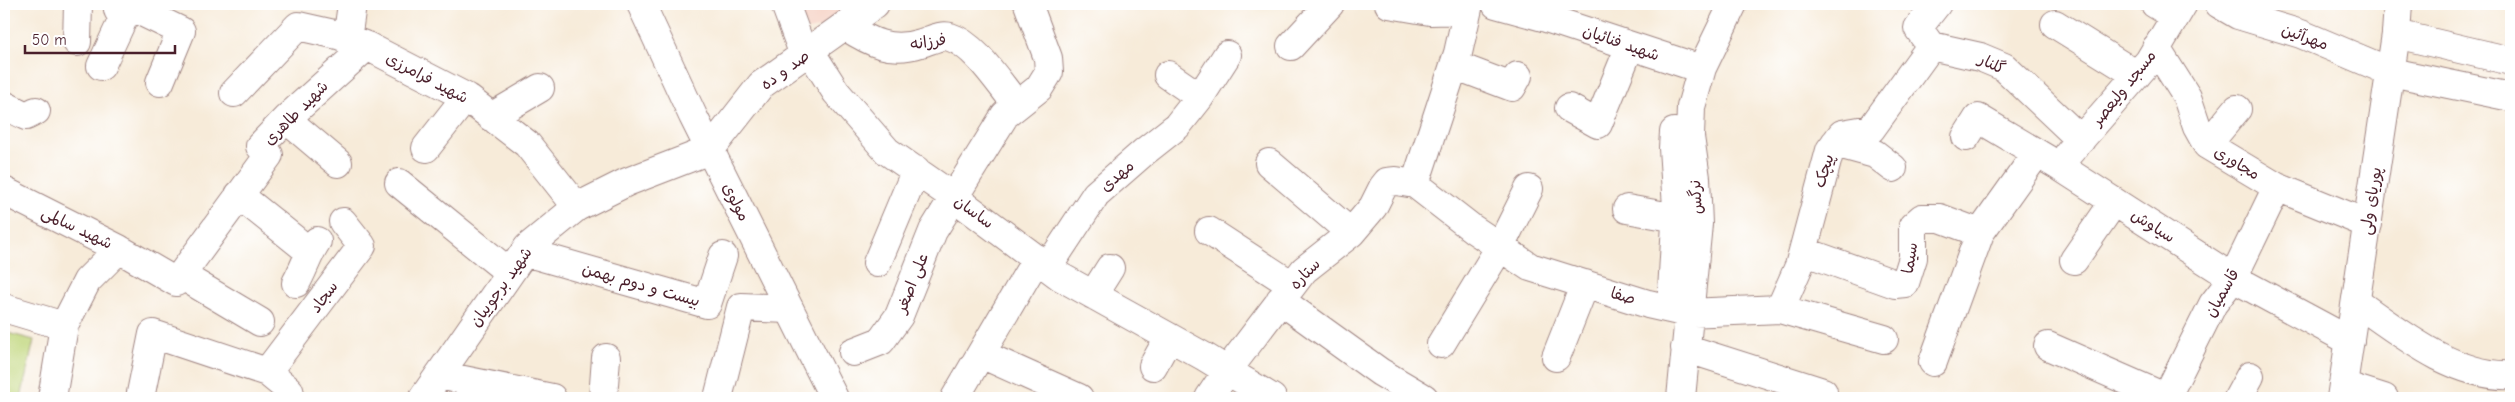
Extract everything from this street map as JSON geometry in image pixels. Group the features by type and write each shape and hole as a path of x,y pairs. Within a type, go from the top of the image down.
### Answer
{"street":[{"path":"77,42 78,4"},
{"path":"352,4 357,43"},
{"name":"مولوی","path":"641,4 710,150 834,398"},
{"name":"ساسان","path":"785,4 807,53 836,92 887,151 955,198 1061,277 1169,337 1272,398"},
{"name":"صد و ده","path":"710,150 761,85 875,4"},
{"path":"955,198 1004,115 1039,88 1049,72 1048,58 1028,4"},
{"path":"1291,46 1330,4"},
{"path":"1389,4 1430,11 1468,7 1454,65 1415,184"},
{"name":"شهید فنائیان","path":"1496,4 1543,17 1689,66"},
{"name":"نرگس","path":"1681,398 1685,348 1679,311 1673,148 1674,124 1689,66 1702,29 1717,4"},
{"name":"نرگس","path":"1679,311 1698,224 1696,178 1690,137 1691,107 1702,68 1733,4"},
{"path":"1931,46 1918,28 1937,4"},
{"name":"مهرآئین","path":"2219,4 2238,15 2301,34 2391,72 2511,97"},
{"name":"پوریای ولی","path":"2342,392 2391,72 2398,4"},
{"path":"101,66 123,19 115,5"},
{"path":"115,5 180,31 160,82"},
{"name":"مسجد ولیعصر","path":"2047,159 2080,140 2137,75 2156,48 2171,8"},
{"path":"2055,24 2137,75"},
{"name":"شهید فرامرزی","path":"234,93 298,26 338,35 466,97 527,144 577,207"},
{"name":"فرزانه","path":"845,26 870,42 891,48 919,44 949,36 971,39 969,48 1017,105"},
{"path":"2396,34 2511,61"},
{"name":"شهید طاهری","path":"178,279 269,155 260,146 357,43"},
{"path":"1569,108 1598,124 1630,46"},
{"name":"گلنار","path":"1931,46 1980,57 2004,67 2080,140"},
{"name":"پیچک","path":"1780,308 1790,290 1803,251 1830,150 1834,143 1842,134 1871,129 1903,81 1931,46"},
{"name":"مجاوری","path":"2156,48 2187,97 2197,127 2207,145 2277,187 2368,224"},
{"name":"مهدی","path":"956,398 981,354 1043,262 1096,194 1176,126 1200,98 1227,55"},
{"path":"1454,65 1512,87 1518,76"},
{"path":"1168,75 1200,98"},
{"path":"491,117 540,88"},
{"path":"426,148 466,97"},
{"path":"4,105 26,116 36,111"},
{"path":"2207,145 2238,109"},
{"name":"سیاوش","path":"1966,137 1978,118 2047,159 2233,278 2350,341"},
{"path":"286,119 338,163"},
{"path":"1834,143 1875,154 1893,168"},
{"name":"شهید برجوییان","path":"423,398 517,262 577,207 627,182 710,150"},
{"path":"1933,362 1980,233 2047,159"},
{"path":"1269,163 1351,233"},
{"path":"877,263 916,170"},
{"name":"ستاره","path":"1209,398 1227,371 1304,270 1351,233 1373,207 1387,182 1396,181 1415,184"},
{"path":"399,183 517,262"},
{"name":"صفا","path":"1415,184 1530,267 1679,311 1780,308 1884,339"},
{"name":"قاسمیان","path":"2167,398 2213,304 2233,278 2277,187"},
{"path":"1441,344 1500,247 1529,189"},
{"name":"شهید سالمی","path":"4,191 119,249 87,281 64,326 52,398"},
{"path":"239,195 314,246 296,283"},
{"name":"علی اصغر","path":"853,352 881,341 899,316 933,231 955,198"},
{"path":"2074,260 2114,202"},
{"path":"1627,209 1677,218"},
{"name":"سیما","path":"1803,251 1895,284 1905,283 1913,258 1914,226 1922,218 1940,218 1980,233"},
{"name":"سجاد","path":"267,372 362,246 343,222"},
{"path":"1209,231 1380,372 1424,398"},
{"path":"119,249 260,322"},
{"name":"بیست و دوم بهمن","path":"517,262 707,304 723,256"},
{"path":"1093,294 1110,268"},
{"path":"1556,357 1586,284"},
{"path":"2356,302 2425,349 2470,369 2511,375"},
{"path":"718,398 741,307 789,308"},
{"path":"4,308 64,326"},
{"path":"140,398 153,334 267,372 290,390 290,398"},
{"path":"1153,366 1169,337"},
{"path":"2048,346 2167,398"},
{"path":"1685,348 1823,392"},
{"path":"981,354 1061,395"},
{"path":"603,398 606,358"},
{"path":"439,375 471,390 552,398"},
{"path":"2342,392 2384,398"}],"shaded area":[{"path":"797,4 852,4 829,26 807,30"}],"green space":[{"path":"4,332 34,340 21,398 4,398"}]}
